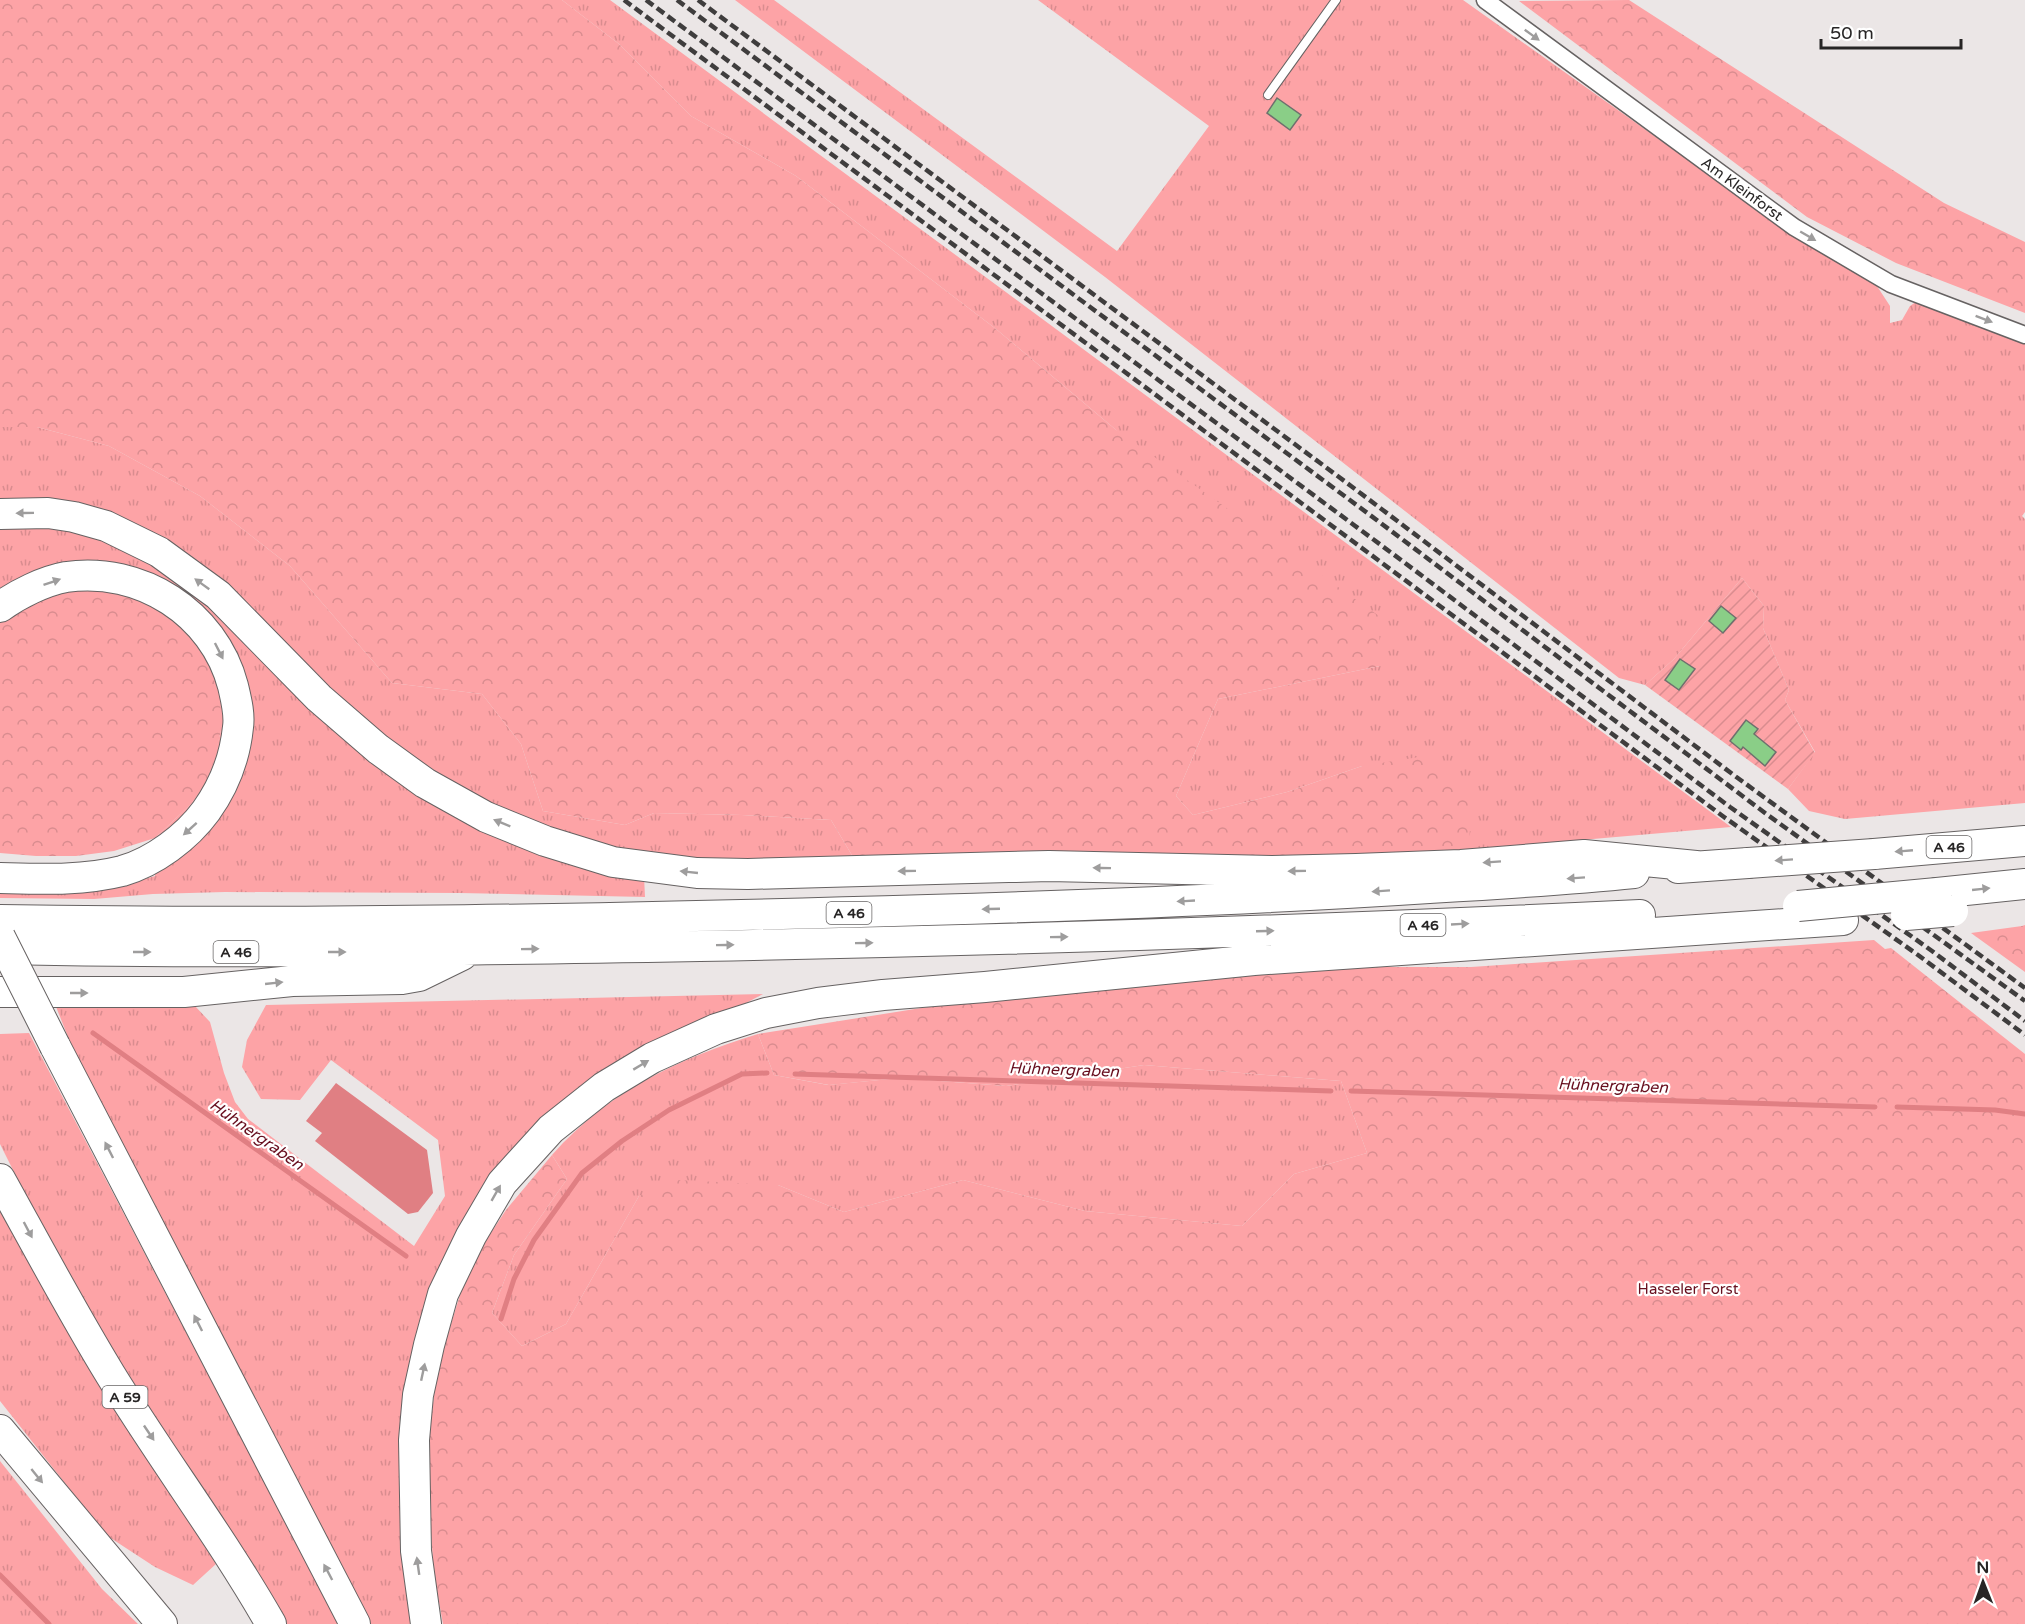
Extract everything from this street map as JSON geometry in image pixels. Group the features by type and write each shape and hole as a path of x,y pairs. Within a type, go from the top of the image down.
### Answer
{"highway":[{"path":"0,514 48,513 74,517 106,526 159,552 218,595 319,698 378,749 425,783 486,817 545,841 613,862 697,873 748,874 1049,866 1272,871 1344,870 1461,865 1584,855 1696,866"},
{"path":"0,607 20,593 65,577 105,576 150,587 187,612 213,640 229,671 236,699 238,725 230,765 214,800 194,828 156,856 124,870 76,879 0,878"},
{"name":"A 46","path":"0,920 168,922 573,919 1059,907 1326,895 1584,878 1696,866 2025,841"},
{"name":"A 46","path":"0,949 137,952 471,950 864,943 1197,933 1406,926 1798,906 1945,902 2025,884"},
{"path":"426,1624 416,1551 414,1440 418,1395 443,1294 471,1236 502,1183 551,1129 604,1087 652,1058 716,1029 766,1013 818,1003 1254,960 1843,920 1945,902 2001,908 2025,898"},
{"path":"0,937 355,1624"},
{"path":"0,992 184,993 292,981 402,979 419,976 471,950"},
{"name":"A 59","path":"0,1179 111,1376 208,1522 271,1624"},
{"path":"0,1430 162,1624"}],"street":[{"name":"Am Kleinforst","path":"1485,0 1794,227 1891,284 2025,335"}],"lane":[{"path":"1268,94 1336,0"}],"green space":[{"path":"0,0 562,0 619,44 691,116 796,176 996,329 1115,429 1379,616 1380,666 1218,699 1176,796 1193,815 1287,792 1362,766 1419,757 1473,799 1468,850 1272,860 853,857 831,820 654,813 625,825 543,811 521,744 482,694 392,683 290,566 200,496 109,446 37,427 0,427"},
{"path":"562,0 610,0 1731,827 1468,850 1362,766 1287,792 1193,815 1176,796 1218,699 1380,666 1115,429 996,329 796,176 691,116 619,44"},
{"path":"735,0 774,0 1117,251 1209,126 1038,0 1463,0 1802,241 1875,283 1890,306 1890,323 1902,320 1910,306 1920,299 2025,339 2025,512 2022,516 2025,519 2025,803 1845,819 1809,811 1788,789 1815,752 1785,700 1789,690 1763,628 1764,606 1742,578 1674,659 1645,685 1619,678 1105,277"},
{"path":"1629,0 1944,203 2025,242 2025,313 1896,263 1807,217 1519,1"},
{"path":"0,427 37,427 109,446 200,496 290,566 392,683 482,694 521,744 543,811 625,825 654,813 831,820 853,857 748,859 643,855 645,897 225,892 153,894 94,899 0,898 0,891 128,884 155,876 155,838 191,804 207,783 221,730 0,621"},
{"path":"1742,578 1764,606 1763,628 1789,690 1785,700 1815,753 1788,789 1645,685 1674,659"},
{"path":"76,589 142,598 173,617 200,649 212,674 220,699 221,730 215,756 207,783 191,804 155,838 114,851 76,856 0,853 0,621 39,598"},
{"path":"2025,925 2025,972 1971,933 2022,926"},
{"name":"Hasseler Forst","path":"1874,940 1885,949 1891,948 2025,1054 2025,1624 443,1624 434,1575 426,1461 436,1379 469,1266 506,1210 552,1155 567,1179 514,1255 492,1313 522,1346 566,1324 639,1196 676,1180 778,1185 844,1212 963,1180 1085,1211 1242,1226 1294,1174 1367,1153 1341,1081 1144,1065 1006,1086 900,1078 829,1085 774,1075 758,1034 965,1001 1338,967 1471,967"},
{"path":"763,994 586,1088 435,1289 417,1624 368,1624 79,1065 55,1004 195,1006 210,1022 224,1073 235,1102 248,1119 414,1246 445,1196 438,1140 331,1060 300,1100 261,1099 242,1067 247,1040 266,1005"},
{"path":"29,1033 339,1624 287,1624 115,1355 53,1250 0,1144 0,1034"},
{"path":"758,1034 774,1075 828,1085 900,1078 1006,1086 1144,1065 1341,1081 1367,1153 1294,1174 1242,1226 1085,1211 963,1180 844,1212 778,1185 639,1196 566,1324 522,1346 492,1313 514,1255 567,1179 552,1155 574,1132 597,1113 646,1080 700,1054"},
{"path":"0,1200 109,1398 216,1564 193,1585 155,1567 106,1535 0,1401"},
{"path":"0,1461 102,1589 138,1624 0,1624"}],"shaded area":[{"path":"336,1083 427,1150 433,1193 418,1212 408,1214 315,1141 322,1133 306,1121"}],"building":[{"path":"1277,98 1301,115 1290,130 1267,113"},
{"path":"1721,606 1736,618 1723,633 1709,621"},
{"path":"1680,659 1695,669 1679,690 1665,680"},
{"path":"1746,720 1758,729 1754,734 1776,752 1765,766 1743,747 1741,750 1730,741"}],"waterway":[{"name":"Hühnergraben","path":"93,1033 406,1256"},
{"name":"Hühnergraben","path":"501,1319 514,1279 534,1240 582,1173 622,1141 669,1110 742,1074 767,1073"},
{"name":"Hühnergraben","path":"795,1074 1331,1091"},
{"name":"Hühnergraben","path":"1351,1091 1875,1107"},
{"name":"Hühnergraben","path":"1897,1107 1995,1110 2025,1114"},
{"path":"0,1575 49,1624"}],"railway":[{"path":"624,0 1724,817 1918,955 2025,1035"},
{"path":"646,0 1730,807 1932,951 2025,1021"},
{"path":"677,0 1370,515 1765,813 2025,1001"},
{"path":"698,0 1351,486 1735,776 2025,988"}]}
